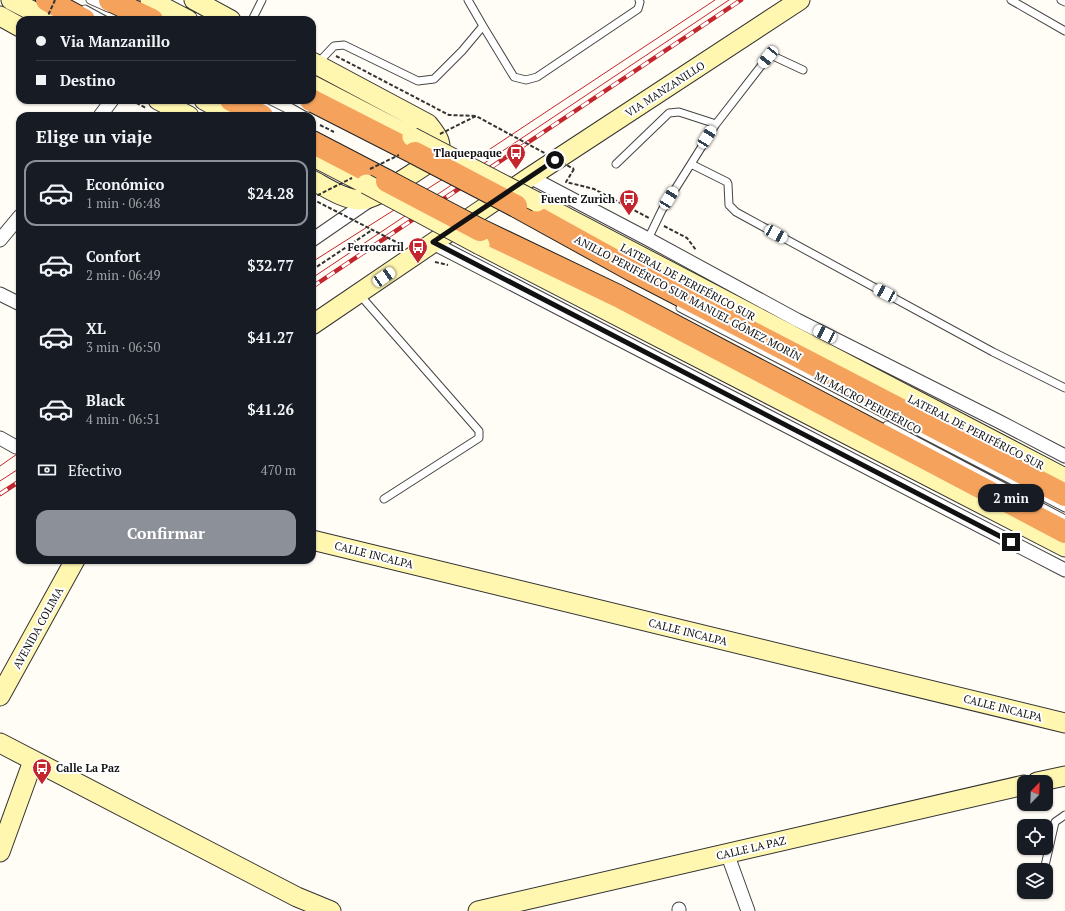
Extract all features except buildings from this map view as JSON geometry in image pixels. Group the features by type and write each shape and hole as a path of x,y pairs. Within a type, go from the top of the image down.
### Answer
{"highway":[{"path":"47,0 81,13"},
{"path":"113,6 141,16"},
{"path":"242,104 260,110"},
{"name":"ANILLO PERIFÉRICO SUR MANUEL GÓMEZ MORÍN","path":"313,105 409,148 527,204 632,270 1065,495"},
{"path":"316,145 369,182 480,237 618,296 1065,532"}],"street":[{"path":"11,0 42,16"},
{"path":"150,0 180,16"},
{"path":"194,0 224,16"},
{"name":"VIA MANZANILLO","path":"433,242 800,0"},
{"path":"0,16 16,25"},
{"path":"316,236 369,182 435,159 439,154 440,144 437,135 428,124 319,59"},
{"path":"316,88 409,148"},
{"path":"166,104 181,112"},
{"path":"212,104 226,112"},
{"path":"316,158 369,182"},
{"path":"530,177 797,320 1065,456"},
{"path":"316,182 344,196 361,200 369,182"},
{"name":"LATERAL DE PERIFÉRICO SUR","path":"527,204 1065,478"},
{"path":"0,240 16,221"},
{"path":"480,237 1065,547"},
{"path":"316,322 433,242 1065,570"},
{"path":"0,294 16,302"},
{"path":"0,438 16,445"},
{"name":"CALLE INCALPA","path":"316,541 1065,723"},
{"name":"AVENIDA COLIMA","path":"0,696 73,564"},
{"path":"0,743 297,897 331,911"},
{"path":"0,852 33,761"},
{"path":"1053,779 1065,776"},
{"name":"CALLE LA PAZ","path":"478,911 1017,787"},
{"path":"728,853 748,911"}],"lane":[{"path":"90,0 113,6"},
{"path":"254,16 262,0"},
{"path":"468,0 514,77 526,80 537,77 638,9 640,2 639,0"},
{"path":"1011,0 1065,31"},
{"path":"81,13 91,16"},
{"path":"319,59 334,46 344,45 418,81 434,79 484,26"},
{"path":"648,239 662,210 716,124 768,57 773,56 803,70"},
{"path":"616,164 669,113 679,112 716,124"},
{"path":"691,164 727,182 729,205 736,212 993,352 1065,388"},
{"path":"359,294 479,431 478,438 384,499"},
{"name":"MI MACRO PERIFÉRICO","path":"676,305 1065,508"},
{"name":"MI MACRO PERIFÉRICO","path":"882,423 1065,519"},
{"path":"1046,863 1055,822 1065,815"}],"path":[{"path":"48,16 55,0"},
{"path":"319,59 449,115 476,116 574,169 566,182 594,189 687,238 700,256"},
{"path":"434,137 476,116"},
{"path":"316,197 369,182 409,148"},
{"path":"316,200 404,246"},
{"path":"316,267 372,230"}],"tram line":[{"path":"316,259 484,153 715,0"},
{"path":"316,275 729,0"},
{"path":"0,466 16,455"},
{"path":"0,481 16,471"}],"railway":[{"path":"316,284 741,0"},
{"path":"0,494 16,484"}],"place":[{"name":"Tlaquepaque","path":"516,170"},
{"name":"Fuente Zurich","path":"629,216"},
{"name":"Ferrocarril","path":"418,264"},
{"name":"Calle La Paz","path":"42,785"}],"route":[{"path":"555,160 433,242 1011,542"}]}
